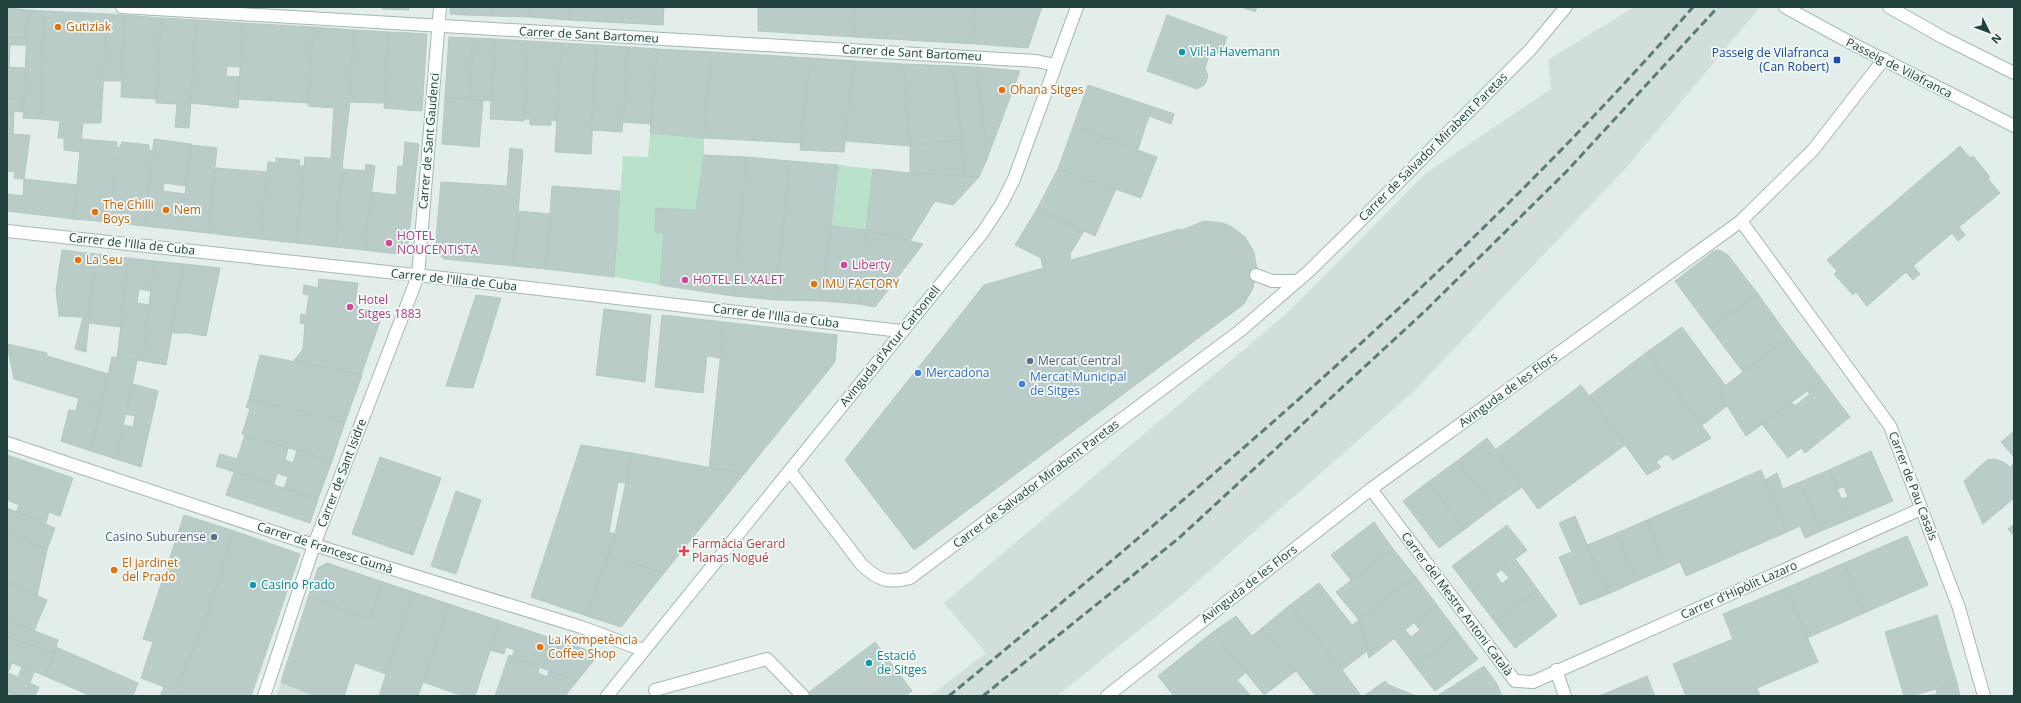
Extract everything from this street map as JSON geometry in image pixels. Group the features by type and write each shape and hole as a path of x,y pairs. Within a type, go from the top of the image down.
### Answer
{"street":[{"name":"Carrer de Sant Bartomeu","path":"122,7 1028,60 1056,64"},
{"name":"Carrer de Sant Gaudenci","path":"418,276 440,7"},
{"name":"Avinguda d'Artur Carbonell","path":"607,696 790,471 901,331 983,232 1002,203 1014,179 1077,7"},
{"name":"Carrer de Salvador Mirabent Paretas","path":"790,471 862,565 873,575 887,581 898,582 910,578 1241,330 1295,281 1308,272 1530,50 1566,7"},
{"name":"Passeig de Vilafranca","path":"1785,7 2014,126"},
{"path":"1889,7 1944,38 2014,73"},
{"name":"Avinguda de les Flors","path":"1108,696 1371,489 1741,221 1813,150 1884,59"},
{"name":"Carrer de Pau Casals","path":"1741,221 1890,426 1959,608 1984,696"},
{"name":"Carrer de l'Illa de Cuba","path":"7,231 901,331"},
{"path":"1256,275 1272,282 1295,281"},
{"name":"Carrer de Sant Isidre","path":"264,696 314,545 418,276"},
{"name":"Carrer de Francesc Gumà","path":"7,444 314,545 580,627 643,650"},
{"name":"Carrer del Mestre Antoni Català","path":"1371,489 1515,681 1533,682 1556,670"},
{"name":"Carrer d'Hipòlit Lazaro","path":"1556,670 1921,509"},
{"path":"655,690 767,659 803,696"},
{"path":"1556,670 1565,696"}],"shaded area":[{"path":"1634,7 1760,7 1626,168 1413,392 1180,597 1057,696 930,696 986,653 944,603 1286,314 1425,174 1551,89 1548,60"},
{"path":"281,682 316,696 276,696"}],"green space":[{"path":"650,133 704,138 704,155 696,210 656,208 655,232 664,233 660,285 614,277 623,156 648,157"},
{"path":"838,165 873,169 866,230 831,226"}],"building":[{"path":"383,7 409,7 409,10 382,9"},
{"path":"450,7 465,7 465,15 450,14"},
{"path":"465,7 493,7 492,16 465,15"},
{"path":"493,7 529,7 529,17 492,16"},
{"path":"529,7 570,7 569,20 529,17"},
{"path":"570,7 664,7 663,25 569,20"},
{"path":"758,7 853,7 855,37 758,31"},
{"path":"853,7 973,7 976,44 855,37"},
{"path":"973,7 1042,7 1028,48 976,44"},
{"path":"1242,7 1257,7 1255,12"},
{"path":"7,8 28,10 27,38 7,38"},
{"path":"28,10 45,11 41,81 41,119 23,118"},
{"path":"45,11 107,14 101,123 83,123 80,152 64,150 64,138 58,138 60,121 41,119 41,81"},
{"path":"107,14 125,15 122,81 103,81"},
{"path":"125,15 161,18 156,99 121,97"},
{"name":"Vil·la Havemann","path":"1167,15 1227,37 1221,54 1211,50 1205,68 1208,76 1205,84 1197,89 1147,71"},
{"path":"161,18 197,20 189,128 175,127 177,104 156,103"},
{"path":"197,20 243,23 240,67 227,66 226,76 240,77 238,108 191,103"},
{"path":"243,23 313,27 308,103 238,99"},
{"path":"313,27 354,30 350,102 343,159 331,157 334,108 308,106"},
{"path":"354,30 389,32 384,103 350,102"},
{"path":"389,32 427,34 422,111 384,108"},
{"path":"449,37 473,38 470,99 445,97"},
{"path":"7,38 27,38 26,45 10,45 9,67 7,67"},
{"path":"473,38 495,39 491,101 470,99"},
{"path":"495,39 528,41 524,121 490,119"},
{"path":"528,41 561,43 557,121 551,120 551,125 530,125 530,119 524,119"},
{"path":"561,43 597,45 591,154 555,152"},
{"path":"597,45 628,47 622,132 591,130"},
{"path":"628,47 657,49 651,124 623,122"},
{"path":"657,49 711,52 704,138 650,133"},
{"path":"711,52 810,58 801,143 704,138"},
{"path":"810,58 854,61 844,152 800,150"},
{"path":"854,61 903,64 910,146 845,141"},
{"path":"903,64 954,66 961,139 910,146"},
{"path":"954,66 977,67 987,159 964,159"},
{"path":"7,67 25,68 24,99 7,98"},
{"path":"977,67 1020,71 987,159"},
{"path":"1088,85 1174,114 1171,124 1149,116 1138,149 1073,127"},
{"path":"445,97 483,101 479,147 442,144"},
{"path":"7,98 24,99 23,112 14,111 13,134 7,133"},
{"path":"1073,127 1157,157 1141,198 1058,169"},
{"path":"9,134 30,135 24,179 14,178 15,172 7,171 7,144"},
{"path":"81,139 117,142 109,222 74,219"},
{"path":"154,139 191,144 186,186 164,183 163,191 185,194 181,230 144,226"},
{"path":"961,139 965,177 910,173 910,146"},
{"path":"122,142 149,145 149,150 153,151 144,226 109,222 118,147 120,147"},
{"path":"405,142 419,144 408,245 397,254 364,250 372,192 396,195 398,166 403,167"},
{"path":"191,145 217,148 208,233 181,230"},
{"path":"1960,146 1970,158 1973,156 1990,177 1988,179 2000,193 1959,227 1965,235 1958,241 1952,233 1913,266 1920,274 1913,280 1906,272 1867,306 1856,292 1853,295 1834,274 1837,271 1827,260"},
{"path":"510,148 523,150 514,266 444,259 435,250 441,182 507,186"},
{"path":"704,155 747,157 733,296 660,285 664,233 655,232 656,208 696,210"},
{"path":"305,157 343,159 335,247 297,243"},
{"path":"747,157 790,161 776,300 733,296"},
{"path":"276,158 300,160 299,166 304,166 297,243 260,239 268,162 276,163"},
{"path":"964,159 987,159 979,177 965,177"},
{"path":"790,161 838,165 822,301 776,300"},
{"path":"366,164 375,166 364,250 335,247 343,169 365,171"},
{"path":"216,168 267,172 260,239 208,233"},
{"path":"873,169 910,173 979,177 953,205 935,201 910,241 866,230"},
{"path":"1058,169 1116,189 1095,236 1037,209"},
{"path":"24,179 77,185 74,219 7,211 7,194 23,196"},
{"path":"552,186 620,191 614,277 546,269"},
{"path":"1037,209 1084,231 1070,254 1071,259 1043,267 1041,258 1015,245"},
{"path":"519,211 550,214 546,269 514,266"},
{"name":"Mercat Municipal de Sitges","path":"1204,221 1223,223 1232,227 1245,237 1254,252 1257,270 1253,288 1244,304 914,550 845,460 984,285 1180,229 1182,230"},
{"name":"Liberty","path":"831,226 866,230 859,304 822,301"},
{"path":"866,230 923,244 875,307 859,304"},
{"path":"62,250 95,254 86,352 75,349 83,317 59,316 56,290"},
{"path":"1719,250 1728,255 1758,294 1710,328 1675,281 1714,251"},
{"path":"95,254 129,258 121,327 89,323"},
{"path":"129,258 154,261 151,291 139,289 137,303 149,305 143,361 117,358"},
{"path":"154,261 184,264 166,365 143,361"},
{"path":"184,264 220,268 206,336 188,333 170,333"},
{"path":"319,279 358,283 355,303 363,315 380,321 361,375 293,362 303,349 305,324 300,323 301,314 306,315 309,295 303,294 304,285 318,288"},
{"path":"1758,294 1789,337 1743,372 1710,328"},
{"path":"476,295 501,298 473,388 446,386"},
{"path":"604,309 651,315 645,382 596,375"},
{"path":"662,315 724,322 720,358 707,356 703,393 655,387"},
{"path":"724,322 837,335 835,362 744,474 709,468"},
{"path":"1682,327 1725,385 1718,391 1727,406 1701,426 1647,352"},
{"path":"1789,337 1822,380 1746,436 1718,391"},
{"path":"7,344 47,353 47,356 108,374 101,405 14,379"},
{"path":"1647,352 1711,438 1673,460 1667,454 1656,462 1661,467 1647,475 1589,396"},
{"path":"260,355 362,375 345,422 249,399"},
{"path":"112,357 137,361 116,459 91,451"},
{"path":"1822,380 1850,417 1805,453 1801,448 1788,458 1762,424 1791,402 1795,406 1810,394 1807,391"},
{"path":"133,384 158,391 141,467 116,459 123,425 133,427 135,416 126,414"},
{"path":"1581,385 1625,445 1538,509 1495,450"},
{"path":"79,398 101,405 91,451 61,441 69,410 76,411"},
{"path":"249,399 345,422 332,461 242,434 250,409 246,407"},
{"path":"2014,431 2014,457 2001,442"},
{"path":"245,435 288,448 285,460 293,463 297,450 332,461 318,499 284,489 288,477 277,473 274,485 216,466 220,454 237,459"},
{"path":"1487,438 1522,487 1494,507 1457,461"},
{"path":"581,445 632,453 626,483 618,482 609,532 615,534 587,616 531,597"},
{"path":"1871,451 1893,501 1850,519 1841,499 1848,497 1844,487 1837,489 1829,470"},
{"path":"632,453 744,474 664,573 608,556 615,534"},
{"path":"7,455 73,478 60,516 49,512 46,523 16,512 19,505 7,500"},
{"path":"380,457 441,478 413,555 352,534"},
{"path":"1995,459 2010,467 2014,463 2014,498 1983,524 1964,481 1987,460"},
{"path":"1457,461 1494,507 1465,529 1428,482"},
{"path":"1761,470 1787,532 1686,576 1680,562 1667,568 1647,520"},
{"path":"1829,470 1850,519 1821,531 1800,482"},
{"path":"234,472 318,499 310,523 226,495"},
{"path":"1777,473 1783,489 1800,482 1821,531 1805,538 1800,526 1787,532 1765,480"},
{"path":"1428,482 1465,529 1439,548 1403,501"},
{"path":"456,491 481,500 456,574 431,566"},
{"path":"7,508 55,528 47,550 7,532"},
{"path":"184,515 234,531 207,617 175,691 141,678 153,642 143,639"},
{"path":"1575,516 1608,594 1580,605 1559,557 1572,552 1559,523"},
{"path":"1647,520 1667,568 1637,581 1617,533"},
{"path":"1374,522 1393,549 1351,580 1331,555"},
{"path":"2014,524 2014,536 2008,529"},
{"path":"1507,525 1527,550 1472,592 1452,566"},
{"name":"Casino Prado","path":"234,531 300,554 251,696 185,696 175,691 207,617"},
{"path":"7,532 47,550 37,596 7,582"},
{"path":"1617,533 1637,581 1608,594 1587,545"},
{"path":"1907,536 1928,585 1864,613 1844,563"},
{"path":"1393,549 1415,576 1359,620 1336,592"},
{"path":"608,556 664,573 621,627 587,616"},
{"path":"1516,560 1538,590 1495,622 1472,592 1496,575 1502,584 1509,578 1502,570"},
{"path":"327,563 383,582 371,618 308,598 318,568"},
{"path":"1844,563 1864,613 1807,638 1786,588"},
{"path":"1415,576 1437,605 1369,658 1359,620"},
{"path":"7,582 47,600 34,631 7,620"},
{"path":"383,582 413,592 386,674 355,663 344,696 316,696 281,682 308,598 371,618"},
{"path":"1319,583 1352,625 1359,620 1367,651 1342,670 1290,605"},
{"path":"1786,588 1818,662 1757,688 1760,696 1686,696 1673,664 1733,639 1723,614"},
{"path":"1538,590 1557,616 1515,648 1495,622"},
{"path":"413,592 449,604 418,696 379,696"},
{"path":"449,604 500,621 475,696 463,696 423,682"},
{"path":"1290,605 1360,694 1356,696 1316,696 1262,628"},
{"path":"1437,605 1458,633 1415,666 1394,638 1405,630 1411,637 1420,630 1414,623"},
{"path":"1937,615 1957,683 1911,696 1904,696 1885,632"},
{"path":"1236,616 1252,636 1262,628 1296,671 1264,695 1213,632"},
{"path":"7,620 58,640 54,653 7,637"},
{"path":"500,621 599,654 577,681 512,657 515,650 506,647 504,654 490,650"},
{"path":"1213,632 1246,672 1237,680 1251,696 1174,696 1158,676"},
{"path":"1458,633 1478,659 1435,691 1415,666"},
{"path":"7,637 54,653 45,676 7,661"},
{"name":"Estació de Sitges","path":"875,642 912,691 905,696 804,696"},
{"path":"56,647 138,683 133,696 91,696 45,676"},
{"path":"509,655 539,667 538,673 547,677 549,671 577,681 565,696 495,696"},
{"path":"7,661 12,663 8,673 18,677 22,667 34,672 30,683 39,687 35,696 22,696 7,690"},
{"path":"1484,666 1497,684 1502,696 1437,696"},
{"path":"1647,676 1655,696 1599,696"},
{"path":"1385,681 1389,685 1416,696 1364,696"},
{"path":"1957,683 1960,696 1927,696 1937,694 1936,689"},
{"path":"164,687 175,691 185,696 160,696"},
{"path":"7,690 22,696 7,696"}],"tunnel":[{"path":"1166,257 1193,238 1203,234 1222,234 1231,239 1240,249 1256,275"}],"railway":[{"path":"949,696 1144,534 1240,451 1335,367 1428,281 1519,192 1608,101 1693,7"},
{"path":"983,696 1179,538 1424,312 1566,172 1718,7"}],"place":[{"name":"Gutiziak","path":"58,27"},
{"name":"Vil·la Havemann","path":"1182,52"},
{"name":"Passeig de Vilafranca (Can Robert)","path":"1837,60"},
{"name":"Ohana Sitges","path":"1002,90"},
{"name":"Nem","path":"166,210"},
{"name":"The Chilli Boys","path":"95,212"},
{"name":"HOTEL NOUCENTISTA","path":"389,243"},
{"name":"La Seu","path":"78,260"},
{"name":"Liberty","path":"844,265"},
{"name":"HOTEL EL XALET","path":"685,280"},
{"name":"IMU FACTORY","path":"814,284"},
{"name":"Hotel Sitges 1883","path":"350,307"},
{"name":"Mercat Central","path":"1030,361"},
{"name":"Mercadona","path":"918,373"},
{"name":"Mercat Municipal de Sitges","path":"1022,384"},
{"name":"Casino Suburense","path":"214,537"},
{"name":"Farmàcia Gerard Planas Nogué","path":"684,551"},
{"name":"El jardinet del Prado","path":"114,570"},
{"name":"Casino Prado","path":"253,585"},
{"name":"La Kompetència Coffee Shop","path":"540,647"},
{"name":"Estació de Sitges","path":"869,663"}]}
